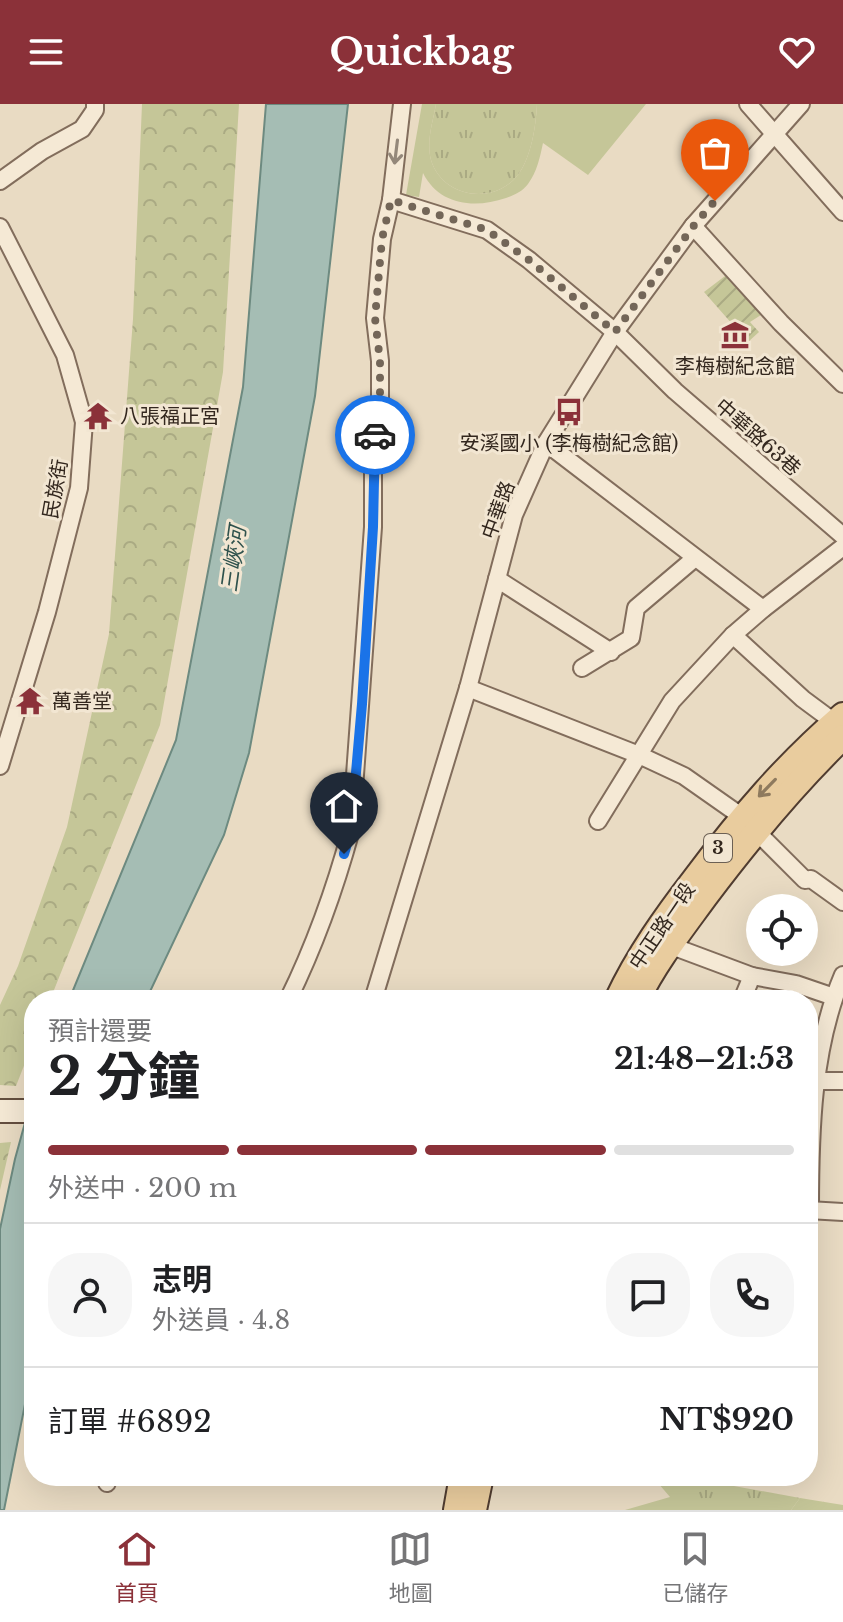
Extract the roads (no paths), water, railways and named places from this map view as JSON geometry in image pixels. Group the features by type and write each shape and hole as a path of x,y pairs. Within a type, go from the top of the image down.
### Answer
{"main road":[{"name":"中正路一段","path":"623,990 656,930 748,823 805,749 840,725"},
{"name":"中正路一段","path":"643,990 748,823"},
{"path":"456,1510 460,1486"},
{"path":"474,1510 479,1486"}],"street":[{"path":"0,181 42,151 82,129 95,110 95,104"},
{"path":"293,990 338,878 351,830 371,555 373,444 380,398 375,318 382,239 391,200 402,104"},
{"path":"748,104 843,212"},
{"name":"中華路","path":"376,990 468,688 514,515 546,443 615,332 693,226 801,104"},
{"name":"中華路63巷","path":"391,200 487,230 529,260 615,332 675,391 843,536"},
{"path":"693,226 781,323 843,384"},
{"name":"民族街","path":"0,227 65,355 84,422 79,488 47,612 0,766"},
{"path":"546,443 763,609"},
{"path":"598,821 672,701 733,635 843,547"},
{"path":"582,668 631,638 636,608 695,558"},
{"path":"497,579 611,652"},
{"path":"733,635 803,699 840,725"},
{"path":"468,688 639,755 684,776 748,823 805,880 811,879 843,902"},
{"path":"669,945 752,976 814,990"},
{"path":"818,1068 825,1024 843,975"},
{"path":"746,990 752,976"},
{"path":"818,992 834,997"},
{"path":"818,1081 843,1081"},
{"path":"0,1111 24,1111"},
{"path":"818,1211 843,1212"}],"water":[{"name":"三峽河","path":"266,104 348,104 315,396 249,753 224,835 151,990 73,990 176,740 243,387"},
{"path":"24,1126 24,1409 4,1510 0,1510 0,1229"}],"place":[{"name":"李梅樹紀念館","path":"735,335"},
{"name":"安溪國小 (李梅樹紀念館)","path":"569,412"},
{"name":"八張福正宮","path":"98,416"},
{"name":"萬善堂","path":"30,701"}]}
